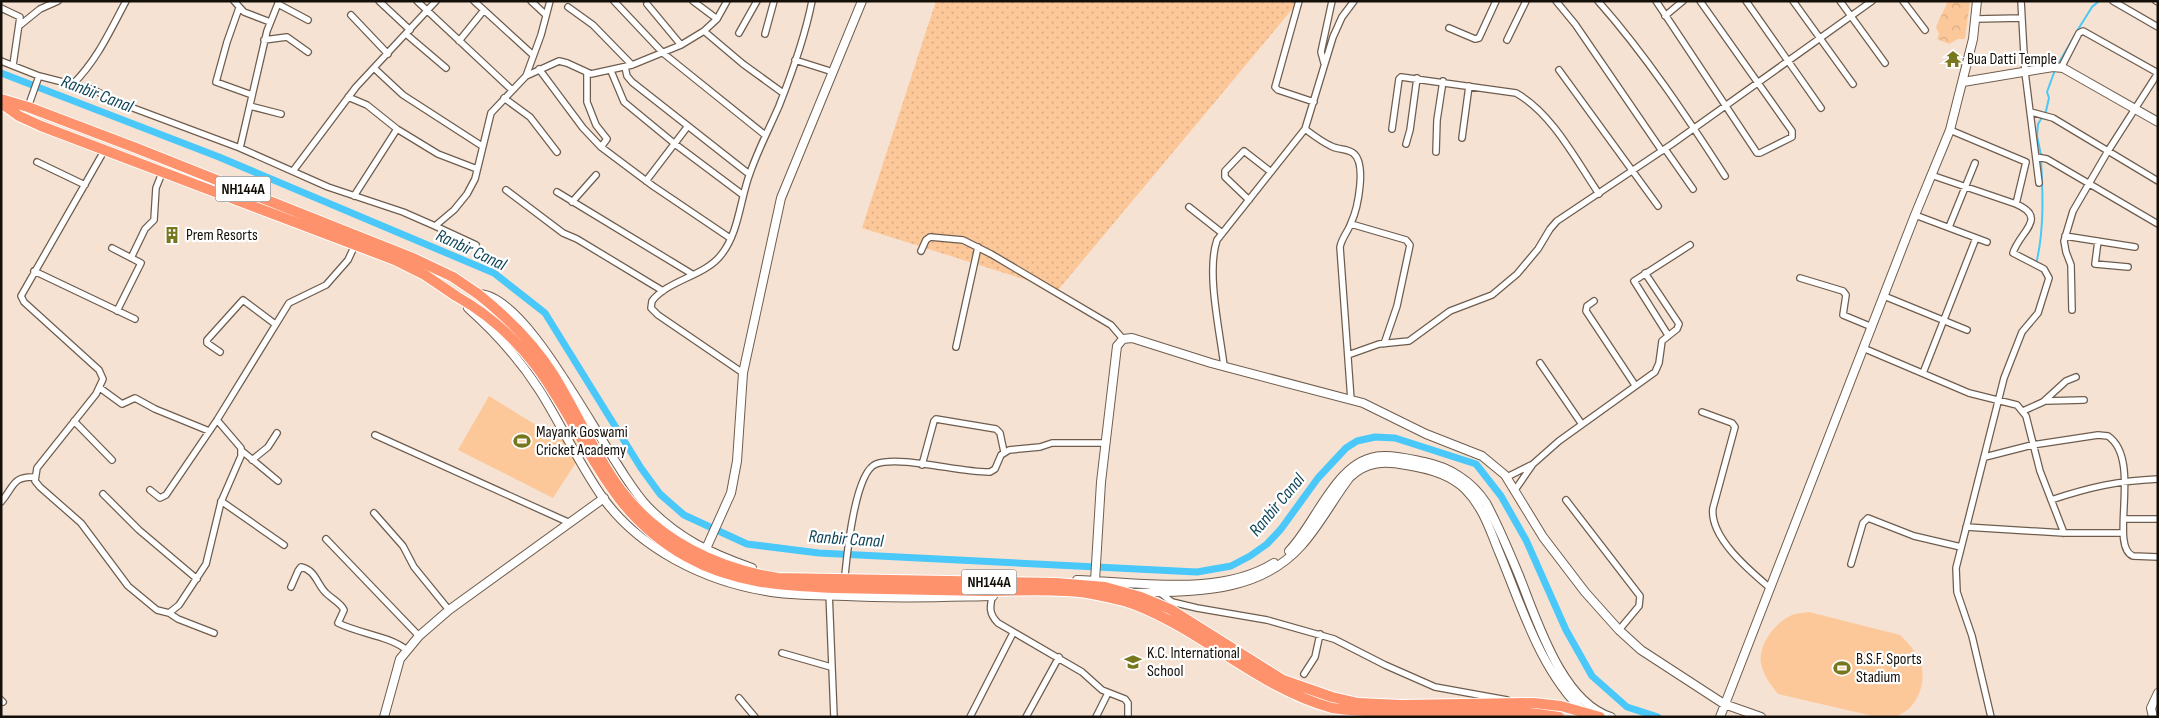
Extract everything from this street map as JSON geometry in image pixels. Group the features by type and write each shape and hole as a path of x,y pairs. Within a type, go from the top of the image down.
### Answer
{"highway":[{"name":"NH144A","path":"1,99 28,107 271,200 415,258 453,277 509,319 544,361 606,467 628,498 666,534 700,555 720,563 762,576 778,578 1056,583 1105,587 1142,597 1170,609 1283,680 1324,695 1358,703 1401,706 1534,703 1561,706 1606,716"},
{"path":"1,103 28,121 412,268 456,296"},
{"name":"NH144A","path":"456,296 500,326 537,368 608,486 637,520 671,548 704,566 720,572 773,585 890,590 1062,591 1098,595 1133,603 1154,612 1192,633 1280,688 1331,708 1378,714 1489,711 1559,717"}],"street":[{"path":"19,26 40,9 58,1"},
{"path":"73,84 85,72 96,56 126,1"},
{"path":"234,1 244,12 270,22"},
{"path":"379,1 446,68"},
{"path":"417,1 512,90"},
{"path":"293,171 348,97 436,1"},
{"path":"474,1 534,55"},
{"path":"531,1 546,15"},
{"path":"526,76 550,1"},
{"path":"614,1 663,53 765,135"},
{"path":"693,1 717,19"},
{"path":"435,226 454,210 467,194 478,169 491,113 526,76 555,62 562,62 587,73 595,74 632,65 681,45 704,31 717,19 728,1"},
{"path":"739,32 757,1"},
{"path":"765,34 774,1"},
{"path":"743,373 654,312 652,301 663,291 716,260 726,248 749,174 796,60 812,1"},
{"path":"707,547 731,493 737,460 743,373 781,198 862,1"},
{"path":"1299,1 1276,87 1278,90 1314,102"},
{"path":"1324,63 1321,52 1332,1"},
{"path":"1224,366 1214,269 1214,247 1222,234 1305,129 1324,63 1342,17 1354,1"},
{"path":"1449,28 1479,38 1496,1"},
{"path":"1507,40 1526,1"},
{"path":"1556,1 1575,24 1693,189"},
{"path":"1598,1 1632,43 1694,128 1725,176"},
{"path":"1656,1 1757,153 1792,137 1793,132 1700,1"},
{"path":"1665,16 1683,1"},
{"path":"1746,1 1821,108"},
{"path":"1792,1 1853,84"},
{"path":"1840,1 1885,63"},
{"path":"1348,355 1384,344 1409,341 1450,311 1492,295 1517,274 1538,249 1552,226 1633,172 1872,1"},
{"path":"1903,1 1925,30"},
{"path":"1720,717 1915,215 1950,130 1976,19 1977,1"},
{"path":"2021,1 2025,72 2030,112 2039,157 2039,183"},
{"path":"2113,1 2158,27"},
{"path":"240,148 264,40 279,3 308,20"},
{"path":"647,4 681,45"},
{"path":"568,7 593,25 632,65"},
{"path":"1,8 19,15 13,65"},
{"path":"239,8 216,82 252,95"},
{"path":"459,41 484,10"},
{"path":"351,15 388,54"},
{"path":"1976,19 2022,18"},
{"path":"704,31 743,64 783,93"},
{"path":"2058,67 2083,31 2158,73 2134,108 2075,205 2065,236 2065,248 2071,265 2072,310"},
{"path":"264,40 287,37 308,52"},
{"path":"1,60 38,79 73,84 94,90 117,102 240,148 354,196 403,212 476,245"},
{"path":"796,60 833,72"},
{"path":"625,67 627,76 632,82 749,174"},
{"path":"1962,82 2058,67 2071,71 2158,122"},
{"path":"374,68 403,95 482,146"},
{"path":"539,69 583,128 601,147 646,181 730,238"},
{"path":"1559,70 1658,206"},
{"path":"611,71 624,102 675,144 744,195"},
{"path":"587,73 587,102 596,125 607,139 601,147"},
{"path":"1392,129 1400,78 1442,81 1516,93 1530,102 1548,120 1598,194"},
{"path":"1406,144 1410,130 1417,78"},
{"path":"28,107 38,79"},
{"path":"1436,152 1442,81"},
{"path":"1462,138 1469,86"},
{"path":"348,97 367,105 396,128 438,154 478,169"},
{"path":"504,98 530,117 557,152"},
{"path":"250,106 281,114"},
{"path":"2030,112 2044,114 2158,181"},
{"path":"646,181 688,126"},
{"path":"354,196 396,128"},
{"path":"1305,129 1332,147 1353,153 1360,160 1360,185 1351,224 1344,235 1340,247 1351,400"},
{"path":"1950,130 2026,162 2016,204"},
{"path":"104,151 22,293 21,299 99,370 104,379 100,388 37,468 35,477 40,487 81,523 128,586 156,610 170,613 178,619 214,633"},
{"path":"1249,200 1225,177 1225,171 1244,151 1271,172"},
{"path":"2039,157 2158,224"},
{"path":"37,162 85,185"},
{"path":"1948,227 1975,163"},
{"path":"131,258 145,229 154,220 156,188 162,173"},
{"path":"572,202 596,175"},
{"path":"1931,175 2029,210 2031,221 2013,253 2047,272 2049,278 2041,307 2020,338 2005,372 1956,568 1957,592 1972,636 1991,717"},
{"path":"506,190 563,233 577,239 663,291"},
{"path":"557,192 692,274"},
{"path":"1189,207 1222,234"},
{"path":"1915,215 1987,242"},
{"path":"1351,224 1406,240 1410,245 1397,306 1384,344"},
{"path":"921,251 926,240 935,236 963,240 1103,320 1115,328 1123,339"},
{"path":"2065,236 2135,246"},
{"path":"1922,373 1976,238"},
{"path":"2098,241 2095,264 2128,267"},
{"path":"150,490 160,498 164,497 217,420 290,301 326,285 348,260 355,245"},
{"path":"1668,335 1634,282 1636,278 1690,245"},
{"path":"956,348 978,247"},
{"path":"112,248 141,264 117,311"},
{"path":"34,272 135,319"},
{"path":"1507,477 1533,464 1581,423 1655,372 1658,367 1660,345 1668,335 1677,329 1678,321 1645,273"},
{"path":"1800,278 1843,291 1846,295 1843,315 1872,327"},
{"path":"478,294 486,294 500,301 539,343 566,381 605,447 637,494 672,529 707,547 770,573 828,575 845,572 1149,584 1224,582 1262,569 1282,557 1295,545 1342,476 1352,467 1370,458 1382,456 1428,463 1456,474 1482,496 1501,534 1555,660 1569,684 1590,706 1606,716"},
{"path":"456,296 516,358 540,391 604,498 627,525 647,541 693,569 765,591 829,596 898,598 1160,592 1227,588 1250,581 1276,568 1290,558 1350,477 1367,465 1387,462 1426,470 1457,482 1483,512 1541,652 1558,682 1589,717"},
{"path":"1884,296 1967,330"},
{"path":"220,352 207,343 207,340 243,300 275,324"},
{"path":"1594,301 1587,306 1586,311 1635,385"},
{"path":"1095,581 1106,443 1117,346 1123,339 1132,338 1224,366 1364,403 1426,434 1475,452 1497,466 1507,477 1543,537 1585,592 1619,630 1641,650 1724,704 1761,717"},
{"path":"1863,348 1969,393 2012,402 2023,411 2032,445 2064,533"},
{"path":"1540,363 1581,423"},
{"path":"2023,411 2043,402 2066,381 2076,377"},
{"path":"100,388 122,404 134,398 155,409 209,431"},
{"path":"2043,402 2084,400"},
{"path":"1702,412 1732,423 1735,427 1713,508 1714,521 1723,540 1740,561 1770,588"},
{"path":"845,572 848,538 862,482 871,468 887,462 990,472 995,469 1004,452 1000,433 996,429 936,419 922,465"},
{"path":"217,420 242,451 278,481"},
{"path":"74,421 112,460"},
{"path":"252,460 268,447 277,434"},
{"path":"375,435 570,523"},
{"path":"1985,457 2032,445 2098,435 2108,436 2115,443 2122,458 2125,481 2123,533 2125,549 2129,555 2158,557"},
{"path":"1004,452 1040,447 1052,443 1106,443"},
{"path":"170,613 179,605 197,579 208,558 221,501 242,451"},
{"path":"1515,490 1533,464"},
{"path":"1,502 18,479 35,477"},
{"path":"2051,500 2088,488 2125,481 2158,479"},
{"path":"103,494 139,530 197,579"},
{"path":"384,717 397,668 407,650 419,636 449,610 604,498"},
{"path":"1566,500 1640,596 1639,606 1619,630"},
{"path":"221,501 284,546"},
{"path":"374,513 403,546 414,567 449,610"},
{"path":"1851,564 1863,523 1868,518 1914,536 1961,547"},
{"path":"2124,519 2158,519"},
{"path":"1966,527 2064,533 2123,533"},
{"path":"326,540 419,636"},
{"path":"291,587 299,568 305,568 317,578 325,593 344,609 338,623 361,632 394,641 407,650"},
{"path":"828,575 834,717"},
{"path":"995,578 990,605 992,616 1013,633 1082,672 1108,693 1127,701 1128,717"},
{"path":"1149,584 1172,602 1267,620 1320,634 1345,644 1385,665 1442,689 1582,710 1606,716"},
{"path":"970,717 1013,633"},
{"path":"1304,674 1314,656 1320,634"},
{"path":"782,653 831,666"},
{"path":"1026,717 1059,658"},
{"path":"1096,717 1108,693"},
{"path":"2153,717 2151,708 2158,693"},
{"path":"739,698 755,717"}],"green space":[{"path":"936,1 1299,1 1058,290 862,228"},
{"path":"1948,1 1970,1 1965,39 1958,39 1949,44 1937,39 1939,34 1936,27"},
{"name":"Mayank Goswami Cricket Academy","path":"489,396 552,435 565,425 586,447 553,498 458,450"},
{"name":"B.S.F. Sports Stadium","path":"1809,612 1900,635 1918,656 1921,664 1921,688 1914,703 1901,714 1893,717 1877,717 1778,694 1764,672 1761,663 1762,649 1768,636 1778,624 1794,614"}],"waterway":[{"path":"2077,31 2092,7 2099,1"},
{"path":"2057,66 2075,35"},
{"path":"2041,155 2037,136 2038,124 2046,111 2049,98 2047,92 2055,70"},
{"name":"Ranbir Canal","path":"1,73 219,157 494,273 545,313 641,468 660,494 684,515 747,544 819,553 1197,572 1231,566 1267,544 1281,529 1318,478 1346,448 1357,441 1375,437 1395,438 1476,464 1501,496 1526,540 1566,630 1592,676 1627,707 1658,717"},
{"path":"2037,260 2041,236 2041,160"}],"place":[{"name":"Bua Datti Temple","path":"1953,59"},
{"name":"Prem Resorts","path":"172,235"},
{"name":"Mayank Goswami Cricket Academy","path":"522,441"},
{"name":"K.C. International School","path":"1133,662"},
{"name":"B.S.F. Sports Stadium","path":"1842,668"}]}
